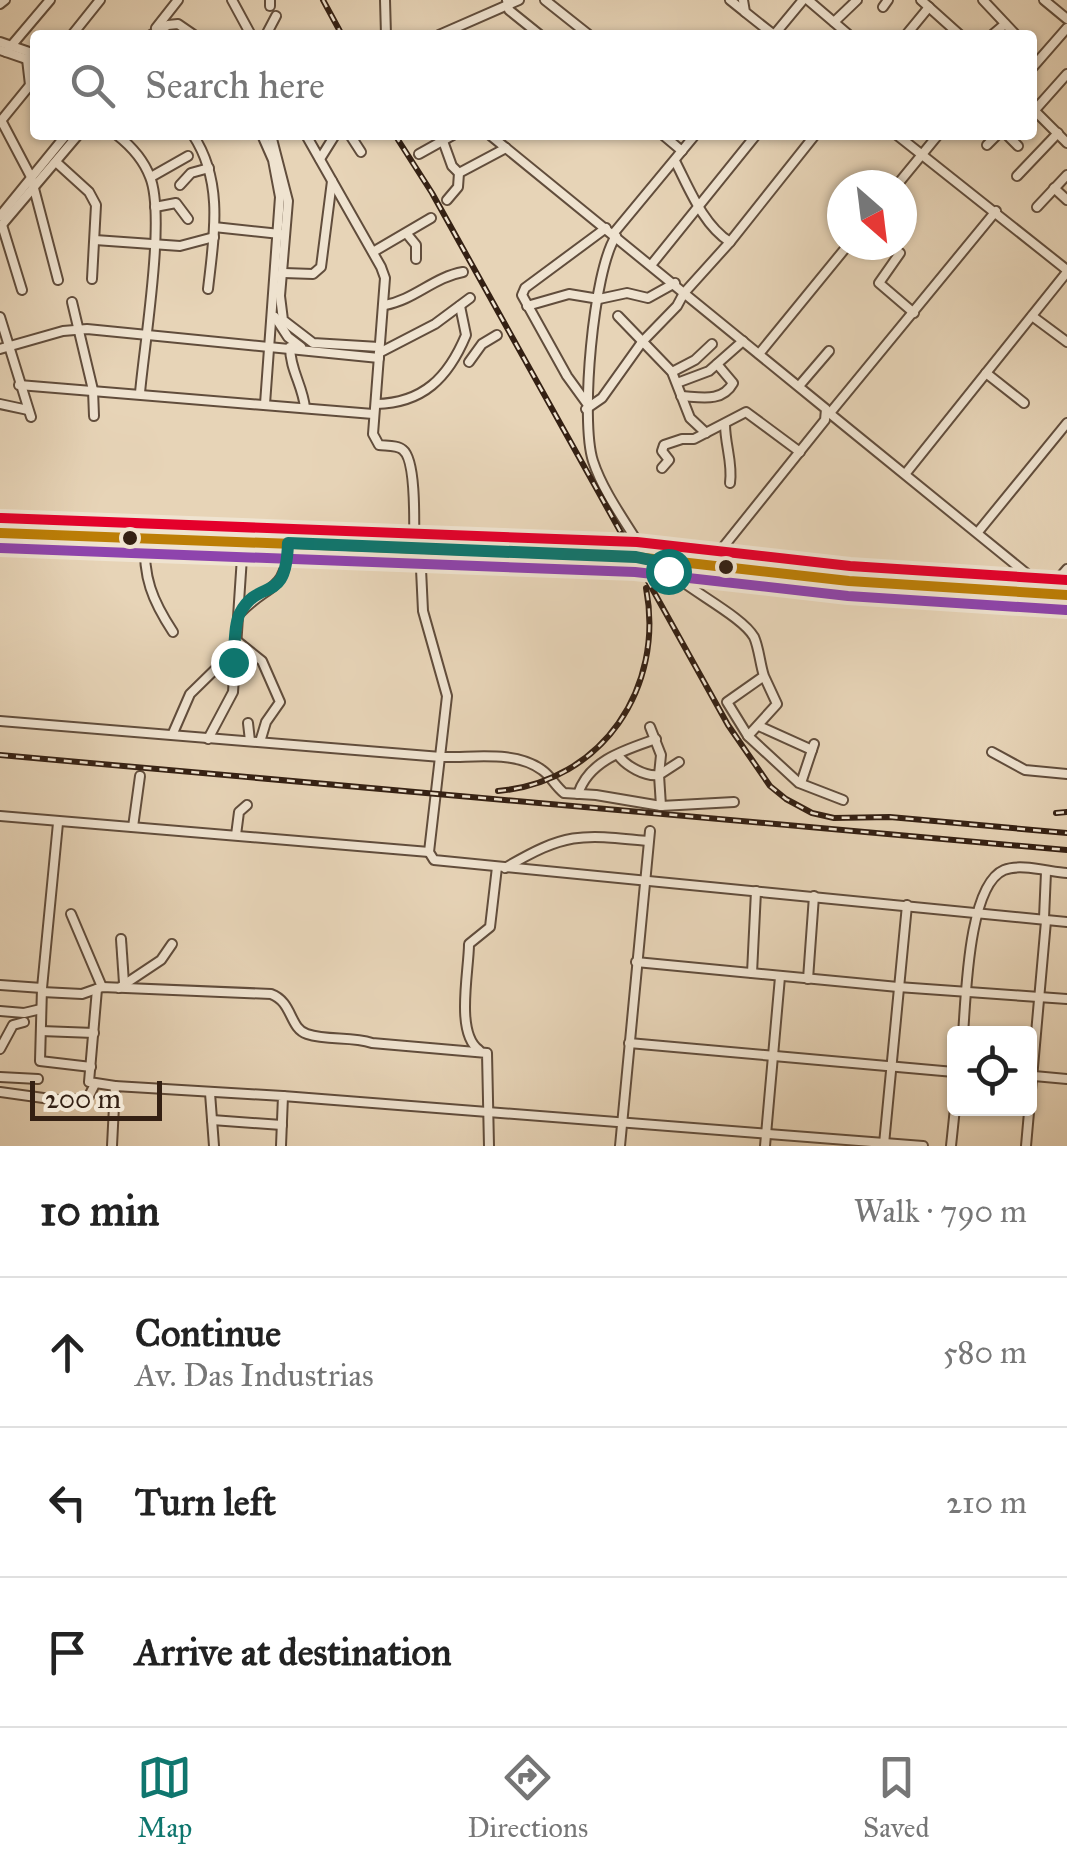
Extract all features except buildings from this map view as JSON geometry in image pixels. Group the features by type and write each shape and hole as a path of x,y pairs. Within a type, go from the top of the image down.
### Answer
{"main road":[{"path":"0,533 636,557 849,581 1065,595"}],"street":[{"path":"30,57 4,47 50,0"},
{"path":"76,30 100,0"},
{"path":"154,30 178,0"},
{"path":"232,0 248,30"},
{"path":"385,0 386,30"},
{"path":"449,30 507,2 520,0"},
{"path":"546,0 583,30"},
{"path":"730,0 768,30"},
{"path":"743,0 745,12"},
{"path":"779,30 806,0 843,30"},
{"path":"834,22 857,0"},
{"path":"921,0 954,30"},
{"path":"984,0 1011,30"},
{"path":"1044,0 1067,18"},
{"path":"507,2 535,30"},
{"path":"910,30 929,7"},
{"path":"170,11 186,30"},
{"path":"269,30 276,16"},
{"path":"161,30 178,24 185,30"},
{"path":"998,30 1005,24"},
{"path":"80,26 85,30"},
{"path":"1037,62 1067,28"},
{"path":"1037,107 1063,88 1067,74"},
{"path":"30,85 1,121 32,178 58,280"},
{"path":"1037,114 1067,144"},
{"path":"1017,176 1058,133"},
{"path":"1,222 32,178 68,140"},
{"path":"1,222 56,162 70,140"},
{"path":"124,140 150,178 155,207 140,393"},
{"path":"195,140 214,190 208,288"},
{"path":"264,140 273,160 280,197 284,273 276,296 284,320 303,338 342,350"},
{"path":"264,404 288,201 273,140"},
{"path":"309,140 385,278 374,409 376,442 400,448 406,454 414,498 423,610 447,696 431,858 440,862 1067,922"},
{"path":"320,159 332,140"},
{"path":"353,140 361,152"},
{"path":"496,140 1047,592 1066,571"},
{"path":"669,140 682,151"},
{"path":"587,407 522,294 612,232 692,140"},
{"path":"652,264 752,140"},
{"path":"587,407 602,398 642,342 678,306 684,292 730,242 811,140"},
{"path":"904,140 1067,271 906,473"},
{"path":"910,170 934,140"},
{"path":"987,145 992,140"},
{"path":"1012,140 1018,146"},
{"path":"419,154 443,141 452,166 459,173 458,186 447,200"},
{"path":"459,173 506,148"},
{"path":"150,178 188,156"},
{"path":"675,161 716,232 730,242"},
{"path":"56,162 94,198 92,278"},
{"path":"180,185 191,173 209,168"},
{"path":"1038,207 1067,175"},
{"path":"284,273 313,274 321,266 332,181"},
{"path":"1054,188 1067,200"},
{"path":"155,207 176,202 188,219"},
{"path":"708,566 996,211"},
{"path":"373,252 430,218"},
{"path":"1,222 22,290"},
{"path":"95,240 180,246 214,232 282,234"},
{"path":"612,232 590,359 587,407 595,467 655,561 748,630 756,644 764,676 777,700 748,736"},
{"path":"406,234 416,245 416,259"},
{"path":"759,354 836,260"},
{"path":"895,260 879,282 914,314"},
{"path":"385,305 408,299 445,276 463,272"},
{"path":"527,306 569,294 648,298 674,284"},
{"path":"4,348 81,329 379,352 436,324 470,298"},
{"path":"72,302 94,390 94,416"},
{"path":"19,385 305,408 374,409 420,396 440,381 464,340 466,328 460,306"},
{"path":"274,314 288,337 305,349"},
{"path":"618,316 672,372 690,418 706,433"},
{"path":"1032,316 1067,342"},
{"path":"0,317 4,348 29,414 0,404"},
{"path":"466,328 482,344"},
{"path":"469,362 482,344 497,335"},
{"path":"677,383 703,374 743,341"},
{"path":"672,372 695,360 712,344"},
{"path":"290,348 291,368 303,392 305,408"},
{"path":"799,386 828,351"},
{"path":"681,396 725,394 733,383 717,364"},
{"path":"986,373 1024,403"},
{"path":"662,468 669,460 662,447 706,433 750,412 800,452"},
{"path":"978,532 1067,423"},
{"path":"725,424 732,467 730,483"},
{"path":"145,539 144,568 149,589 158,611 174,632"},
{"path":"208,739 231,699 243,542"},
{"path":"239,614 251,601 281,582 287,567 288,543"},
{"path":"1065,595 1066,571"},
{"path":"173,733 188,696 236,645"},
{"path":"236,645 262,661 280,702 255,741"},
{"path":"764,676 727,702 748,736 801,784 843,800"},
{"path":"0,721 441,757 506,758 540,768 564,793 662,806 734,802"},
{"path":"248,722 255,741"},
{"path":"759,726 813,747 801,784"},
{"path":"650,727 660,755 662,806"},
{"path":"578,794 588,771 637,744 656,739"},
{"path":"992,752 1008,764 1026,770 1067,774"},
{"path":"618,755 627,765 650,776 679,762"},
{"path":"133,827 140,776"},
{"path":"236,835 239,812 247,805"},
{"path":"0,816 429,852"},
{"path":"58,823 42,990 41,1064 90,1067"},
{"path":"502,868 540,848 576,837 649,836 620,1146"},
{"path":"488,1146 490,1058 472,1046 466,1029 470,944 490,928 502,868"},
{"path":"964,1026 977,911 988,886 1004,870 1067,873"},
{"path":"1037,1026 1046,872"},
{"path":"752,973 756,891"},
{"path":"808,979 814,896"},
{"path":"884,1144 907,905"},
{"path":"71,914 100,988 90,1084 923,1146"},
{"path":"120,939 121,985"},
{"path":"121,985 161,960 172,944"},
{"path":"636,962 898,988 1067,999"},
{"path":"765,1146 780,977"},
{"path":"0,985 82,994 121,985 270,994 284,1001 298,1028 308,1034 358,1038 372,1044 483,1052"},
{"path":"0,1011 24,1013 41,1009"},
{"path":"0,1049 4,1035 24,1022"},
{"path":"41,1031 94,1033"},
{"path":"629,1043 947,1072"},
{"path":"0,1077 38,1079"},
{"path":"1037,1077 1067,1080"},
{"path":"0,1092 75,1100 88,1098 95,1084"},
{"path":"112,1146 115,1086"},
{"path":"210,1093 214,1146"},
{"path":"282,1096 282,1146"},
{"path":"950,1146 954,1116"},
{"path":"1026,1146 1029,1116"},
{"path":"212,1120 282,1126"}],"railway":[{"path":"323,0 339,30"},
{"path":"398,140 432,193 728,725 770,786 812,813 834,818 890,817 1067,833"},
{"path":"498,791 535,784 568,769 596,749 618,723 635,693 646,660 646,588"},
{"path":"0,755 1067,850"},
{"path":"1056,813 1067,812"}],"transit line":[{"path":"1,518 637,542 850,566 1067,580"},
{"path":"0,533 636,557 849,581 1067,595"},
{"path":"0,548 635,572 848,596 1066,610"}],"route":[{"path":"233,662 239,614 251,601 281,582 287,567 288,543 636,557 660,562 668,571"}]}
